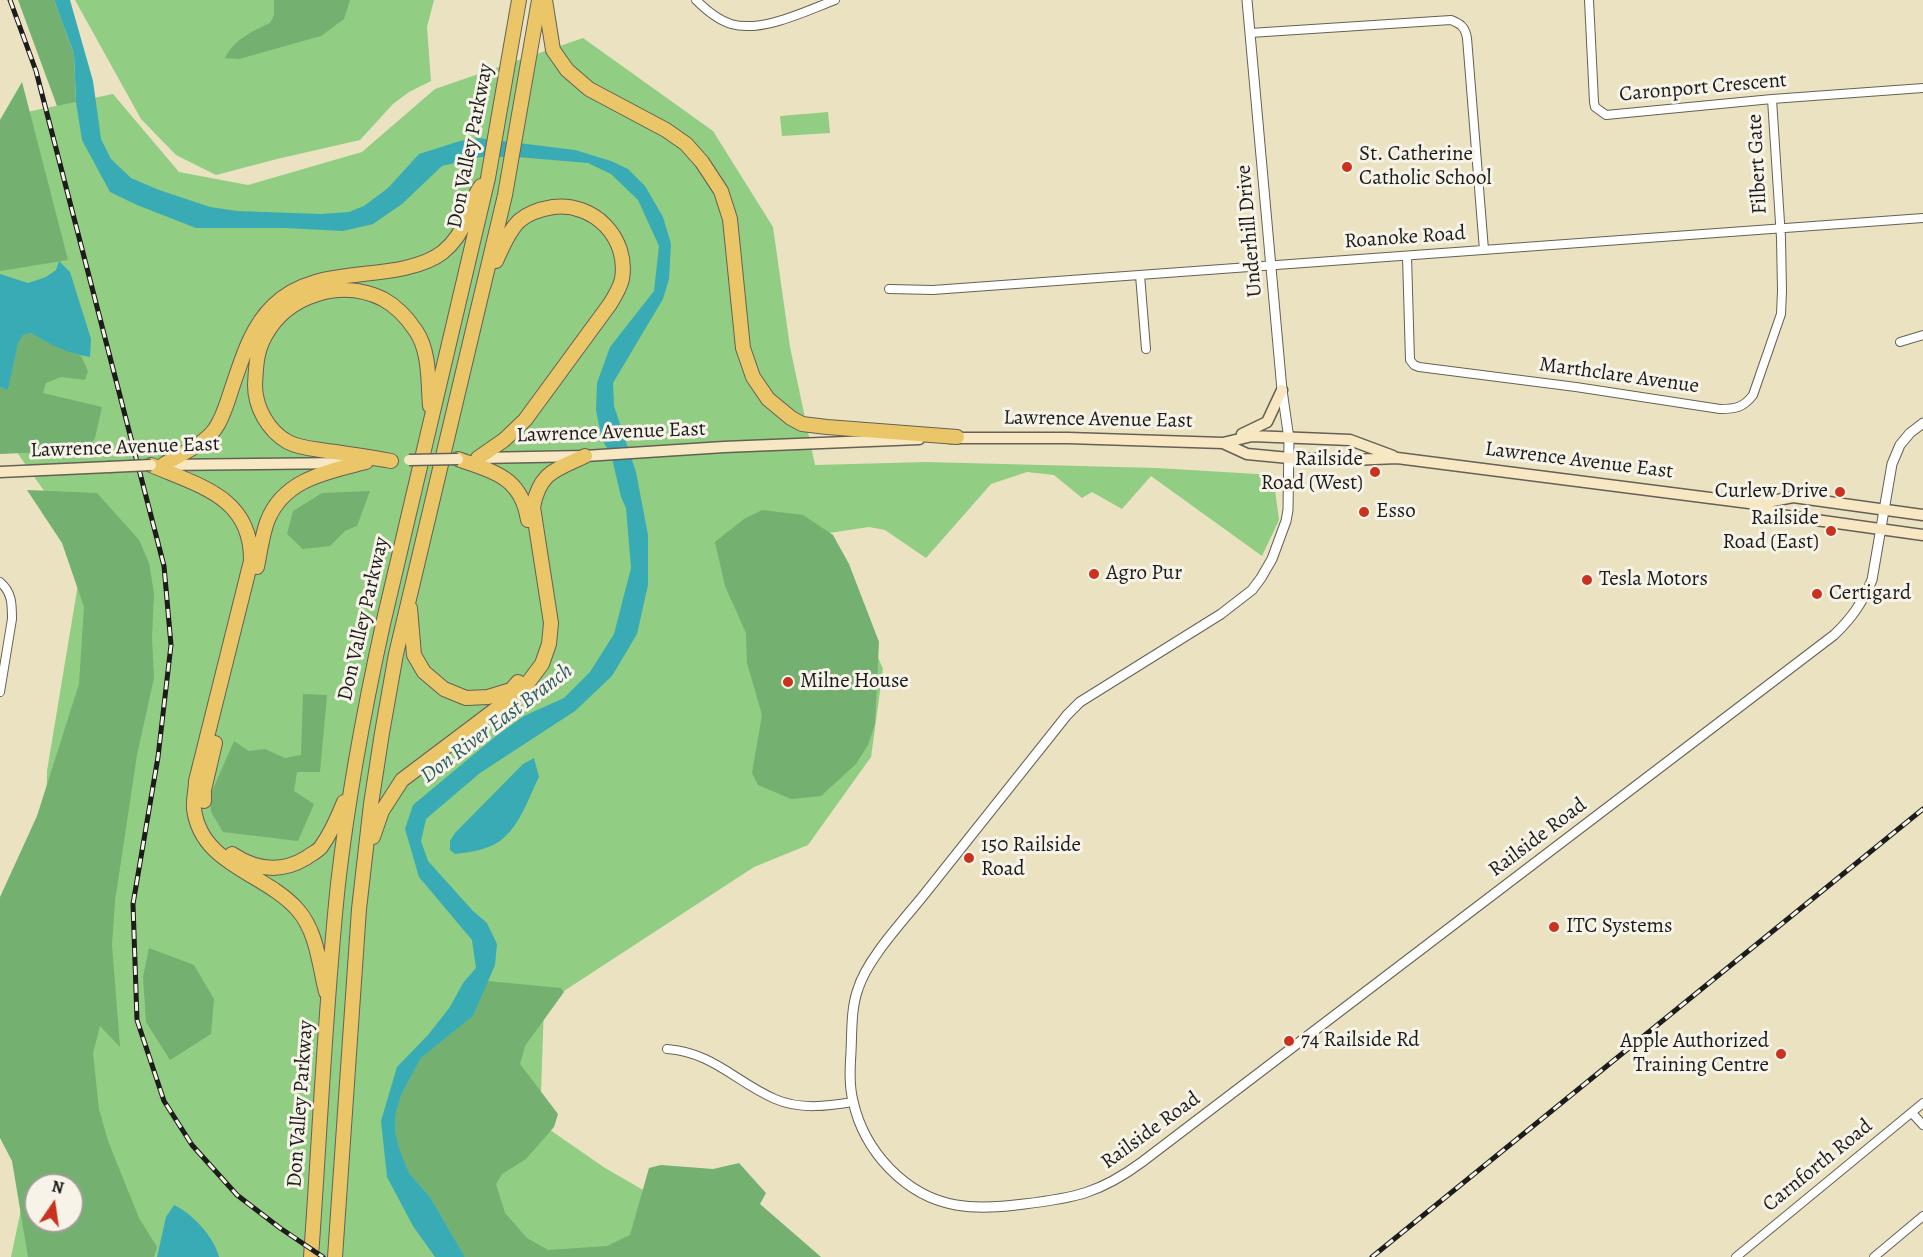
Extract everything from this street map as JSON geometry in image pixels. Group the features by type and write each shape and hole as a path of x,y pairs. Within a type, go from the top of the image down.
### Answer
{"highway":[{"name":"Don Valley Parkway","path":"311,1257 338,885 352,783 368,693 488,178 519,0"},
{"name":"Don Valley Parkway","path":"335,1257 359,909 382,733 396,654 505,195 539,0"},
{"path":"545,0 553,50 567,70 589,89 666,130 686,144 702,162 721,191 730,219 743,348 753,377 768,399 802,424 957,438"},
{"path":"157,465 198,443 215,429 227,405 257,325 273,306 292,291 315,281 391,271 419,264 442,253 460,233 475,194 488,178"},
{"path":"475,458 504,440 525,420 610,304 622,279 620,250 609,229 585,211 570,207 540,210 519,221 484,285"},
{"path":"391,461 304,447 288,442 275,432 262,415 255,393 256,361 263,338 284,312 310,295 337,290 360,292 384,300 402,314 417,332 426,354 431,422"},
{"path":"365,862 382,811 402,780 524,688 542,664 549,644 551,623 532,507 536,491 543,480 554,470 585,456"},
{"path":"410,600 414,655 423,672 444,688 466,698 488,698 511,690 532,667 541,650 544,624 527,514 522,497 514,485 502,475 458,459"},
{"path":"352,783 334,826 319,849 294,865 271,868 244,862 216,841 206,825 204,790 270,517 280,499 302,481 318,474 366,462"},
{"path":"157,465 203,486 227,501 248,531 251,548 251,561 196,781 194,808 200,827 208,843 219,854 278,893 297,909 312,932 328,1002"}],"main road":[{"path":"1223,443 1267,422 1282,390"},
{"name":"Lawrence Avenue East","path":"0,472 157,465 585,456 957,438 1068,438 1223,443 1252,436 1350,440 1396,458"},
{"name":"Lawrence Avenue East","path":"1223,443 1247,454 1351,460 1396,458 1757,504 1793,497 1923,515"},
{"name":"Lawrence Avenue East","path":"1757,504 1780,515 1923,535"}],"street":[{"path":"696,0 729,24 744,26 784,19 833,0"},
{"name":"Underhill Drive","path":"1247,0 1289,458"},
{"name":"Caronport Crescent","path":"1589,0 1594,102 1595,106 1606,115 1772,99 1923,88"},
{"path":"1250,33 1451,20 1461,24 1466,30 1467,38 1484,250"},
{"name":"Filbert Gate","path":"1772,99 1780,228"},
{"name":"Roanoke Road","path":"889,289 919,290 1140,275 1923,218"},
{"name":"Marthclare Avenue","path":"1407,256 1409,348 1410,360 1414,365 1427,369 1454,370 1730,409 1747,403 1753,395 1780,314 1782,291 1780,228"},
{"path":"1140,275 1146,349"},
{"path":"1900,342 1923,335"},
{"path":"1884,510 1895,455 1910,433 1923,423"},
{"name":"Railside Road","path":"1289,458 1286,522 1268,567 1252,590 1221,614 1080,702 1008,789 864,973 857,989 853,1014 850,1068 853,1102 868,1140 878,1156 908,1184 939,1200 968,1207 993,1208 1063,1199 1104,1187 1124,1176 1834,635 1852,618 1865,596 1874,569 1884,510"},
{"path":"0,582 7,588 11,599 12,619 0,692"},
{"path":"667,1049 700,1056 786,1103 814,1106 853,1102"},
{"name":"Carnforth Road","path":"1736,1257 1923,1103"},
{"path":"1912,1113 1923,1125"},
{"path":"1874,1257 1923,1216"}],"green space":[{"path":"18,0 54,0 74,54 76,102 57,106"},
{"path":"75,0 434,0 427,27 431,81 409,92 393,104 360,140 216,175 176,155 141,119"},
{"path":"274,0 350,0 344,19 321,36 239,59 225,58 238,41 270,23 274,15"},
{"path":"583,38 713,131 773,227 790,347 815,465 926,462 1157,468 1273,475 1279,520 1262,556 1151,476 1122,509 1092,492 1082,498 1054,475 1027,472 991,484 926,558 885,530 869,527 829,533 833,552 883,669 871,757 808,845 754,867 544,1004 540,1123 605,1168 645,1191 800,1257 11,1257 24,1195 24,1233 84,1233 84,1173 29,1173 43,1105 47,771 84,548 0,428 0,129 3,117 113,94 179,172 248,185 362,152 435,89"},
{"path":"22,82 68,260 0,271 0,120"},
{"path":"828,112 830,133 782,136 780,116"},
{"path":"31,333 81,356 88,371 85,380 61,377 46,383 43,393 102,407 95,438 87,450 0,454 0,387 8,390 18,344 23,335"},
{"path":"27,490 97,493 139,540 149,563 154,593 152,638 154,678 137,755 115,901 112,945 120,1047 100,1026 93,1053 99,1109 108,1141 139,1218 157,1247 154,1257 28,1257 24,1233 12,1161 0,1138 0,897 37,816 79,684 84,607 62,543"},
{"path":"370,491 357,526 345,531 330,546 303,549 287,534 293,511 322,493"},
{"path":"762,510 803,515 833,535 849,564 879,642 875,724 868,745 856,764 821,796 791,799 758,785 752,773 762,715 747,663 746,633 725,586 715,542 744,519"},
{"path":"303,694 327,695 320,772 297,772 294,791 314,804 298,841 223,832 211,812 210,796 234,741 249,751 265,749 285,758 301,755"},
{"path":"149,948 194,965 214,999 211,1034 170,1060 146,1022 143,977"},
{"path":"487,981 561,988 564,992 525,1046 520,1064 558,1114 554,1127 526,1159 502,1174 496,1184 505,1213 527,1238 548,1250 607,1246 630,1235 649,1168 661,1165 713,1169 739,1163 766,1193 760,1204 821,1257 465,1257 430,1197 409,1173 395,1131 396,1112 402,1093 421,1058 473,1016"}],"water":[{"path":"54,0 70,0 93,81 101,139 111,159 131,178 159,190 210,207 237,211 321,214 349,212 364,206 388,188 419,154 460,141 478,138 575,150 611,161 628,169 645,186 663,217 671,244 669,279 663,299 613,383 614,406 636,472 648,535 648,585 637,634 612,676 575,711 480,773 426,819 421,841 428,861 473,911 487,923 497,944 495,965 473,1016 421,1058 402,1093 396,1112 395,1131 409,1173 430,1197 465,1257 435,1257 413,1226 387,1177 381,1121 397,1067 428,1035 450,1007 463,983 476,968 472,940 419,877 405,829 413,805 496,736 524,716 564,698 590,672 614,634 631,568 626,508 621,497 611,454 602,440 596,410 597,383 610,347 654,291 659,246 638,200 611,174 588,163 517,157 481,157 442,166 402,204 373,224 343,231 285,228 196,228 137,205 110,192 82,140 76,102 74,54"},
{"path":"59,261 70,272 91,339 90,357 59,348 31,333 23,335 18,344 8,390 0,387 0,274 28,283 46,277 56,270"},
{"path":"534,758 539,777 523,812 507,835 490,847 455,854 450,850 450,841 455,833 523,764"},
{"path":"174,1205 202,1227 213,1242 219,1257 157,1257 166,1217"}],"railway":[{"path":"10,0 36,71 164,566 171,645 158,757 133,904 137,1020 164,1101 192,1145 237,1195 323,1257"},
{"path":"1372,1257 1923,809"}],"place":[{"name":"St. Catherine Catholic School","path":"1347,167"},
{"name":"Railside Road (West)","path":"1375,472"},
{"name":"Curlew Drive","path":"1840,492"},
{"name":"Esso","path":"1364,512"},
{"name":"Railside Road (East)","path":"1831,531"},
{"name":"Agro Pur","path":"1094,574"},
{"name":"Tesla Motors","path":"1587,580"},
{"name":"Certigard","path":"1817,594"},
{"name":"Milne House","path":"788,682"},
{"name":"150 Railside Road","path":"969,858"},
{"name":"ITC Systems","path":"1554,927"},
{"name":"74 Railside Rd","path":"1289,1041"},
{"name":"Apple Authorized Training Centre","path":"1781,1054"}],"water label":[{"name":"Don River East Branch","path":"497,724"}]}
